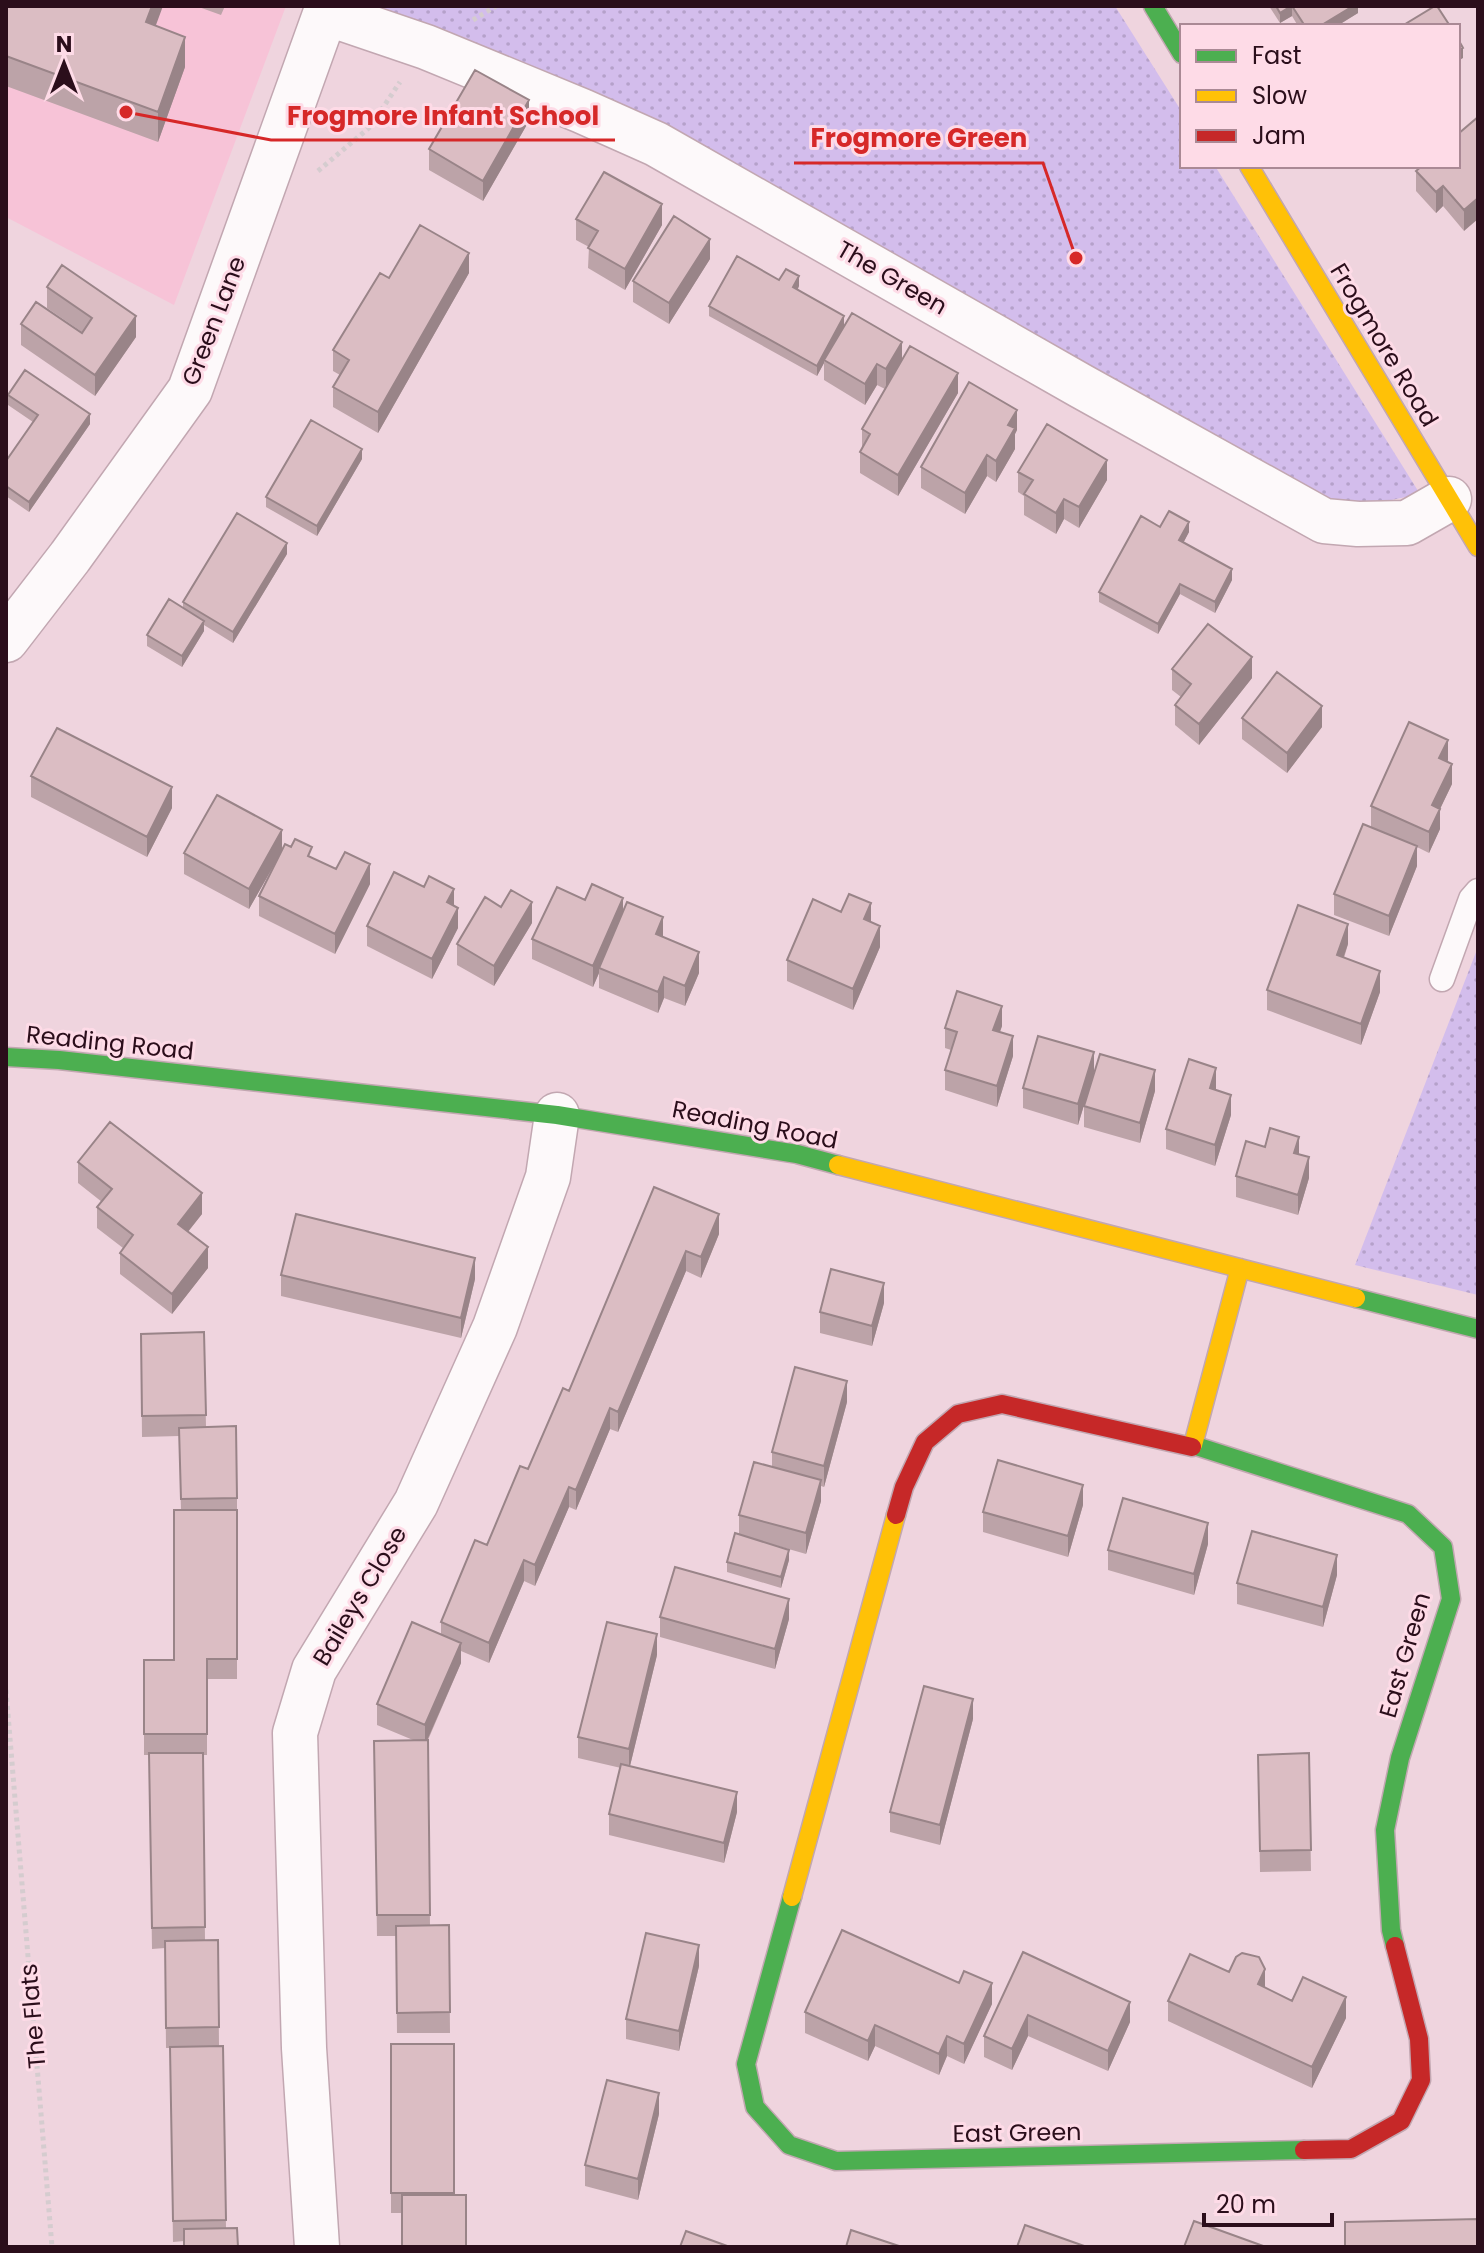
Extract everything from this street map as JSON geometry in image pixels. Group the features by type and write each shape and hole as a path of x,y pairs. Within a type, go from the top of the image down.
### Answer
{"street":[{"path":"1153,6 1180,51"},
{"name":"The Green","path":"327,10 426,47 656,144 1324,521 1407,523 1449,499"},
{"name":"Green Lane","path":"6,640 190,390 327,10"},
{"name":"Frogmore Road","path":"1250,168 1478,547"},
{"name":"Reading Road","path":"6,1057 59,1060 557,1115 797,1154 1478,1329"},
{"name":"Baileys Close","path":"317,2247 304,2048 295,1733 314,1670 416,1503 495,1327 548,1177 557,1115"},
{"path":"1192,1447 1240,1268"},
{"name":"East Green","path":"1002,1404 1192,1447 1408,1514 1443,1547 1451,1599 1400,1758 1385,1830 1391,1930 1419,2039 1421,2080 1401,2121 1351,2149 836,2161 789,2145 755,2107 746,2064 904,1487 925,1442 958,1414 1002,1404"}],"lane":[{"path":"1442,979 1471,899 1478,891"}],"path":[{"name":"The Flats","path":"6,1690 52,2247"}],"shaded area":[{"path":"6,6 286,6 174,305 6,217"},
{"path":"369,6 1115,6 1180,109 1180,168 1216,168 1420,494 1363,506 1279,487"},
{"path":"1478,947 1478,1295 1355,1265"}],"building":[{"path":"6,6 152,6 146,22 185,37 158,112 6,56"},
{"path":"1276,6 1291,6 1280,13"},
{"path":"1292,6 1353,6 1323,24 1304,24"},
{"path":"1437,6 1449,24 1405,24"},
{"path":"475,70 529,100 483,181 429,149"},
{"path":"1478,117 1478,198 1464,210 1443,186 1436,192 1416,171 1420,168 1460,168 1460,132"},
{"path":"604,172 662,204 625,269 588,248 598,231 576,219"},
{"path":"674,216 710,239 669,303 633,281"},
{"path":"420,225 469,253 378,412 333,387 349,360 333,350 380,273 389,278"},
{"path":"737,256 779,280 786,269 799,276 793,287 844,316 817,366 709,306"},
{"path":"62,265 136,316 95,375 21,324 36,302 82,333 92,318 47,287"},
{"path":"852,313 902,342 886,369 877,364 865,384 824,360"},
{"path":"910,346 958,373 898,475 860,452 870,434 862,429"},
{"path":"25,370 90,414 29,502 6,486 6,461 38,415 8,395"},
{"path":"969,382 1017,410 1008,425 1015,428 996,461 987,455 965,493 921,467"},
{"path":"311,420 362,449 317,526 266,497"},
{"path":"1047,424 1107,460 1079,507 1064,499 1056,513 1024,494 1033,480 1018,472"},
{"path":"1169,511 1189,522 1179,540 1232,569 1215,602 1180,584 1158,624 1099,592 1141,516 1160,527"},
{"path":"237,513 287,543 233,632 183,602"},
{"path":"169,599 204,621 182,656 147,635"},
{"path":"1208,624 1252,657 1199,724 1175,705 1191,684 1172,669"},
{"path":"1277,672 1322,706 1287,753 1242,718"},
{"path":"1409,722 1448,740 1439,758 1452,764 1432,805 1440,809 1429,832 1371,806"},
{"path":"57,728 172,787 147,837 31,776"},
{"path":"217,795 282,830 249,889 184,853"},
{"path":"1363,824 1417,846 1389,916 1334,894"},
{"path":"295,839 312,847 308,856 336,869 345,852 370,864 335,934 259,896 285,844 291,847"},
{"path":"394,872 424,887 429,876 454,889 447,902 458,908 432,959 367,926"},
{"path":"592,884 623,898 593,966 532,939 557,887 585,900"},
{"path":"511,890 532,902 494,966 457,944 485,897 501,907"},
{"path":"849,894 871,903 864,919 880,926 853,989 787,960 813,899 841,912"},
{"path":"627,902 663,917 656,934 699,952 685,986 664,977 658,992 599,968"},
{"path":"1298,905 1348,924 1337,955 1380,971 1361,1024 1267,990"},
{"path":"957,991 1002,1006 993,1030 1013,1036 997,1086 945,1070 957,1032 945,1028"},
{"path":"1038,1036 1094,1052 1078,1104 1023,1088"},
{"path":"1100,1054 1155,1070 1140,1123 1084,1106"},
{"path":"1189,1059 1216,1068 1210,1088 1231,1095 1215,1145 1166,1129"},
{"path":"110,1122 202,1193 178,1224 208,1247 172,1294 120,1253 133,1235 97,1207 112,1189 78,1162"},
{"path":"1270,1128 1299,1137 1294,1153 1309,1157 1298,1195 1236,1176 1246,1141 1265,1147"},
{"path":"654,1187 719,1214 701,1257 686,1251 618,1412 610,1408 576,1490 569,1487 535,1565 524,1560 489,1643 441,1622 475,1540 487,1545 520,1466 528,1469 563,1388 569,1391"},
{"path":"296,1214 475,1258 461,1318 281,1275"},
{"path":"831,1269 884,1283 872,1326 820,1312"},
{"path":"204,1332 206,1415 142,1416 141,1334"},
{"path":"795,1367 847,1381 824,1466 772,1452"},
{"path":"236,1426 237,1498 181,1499 179,1428"},
{"path":"998,1460 1083,1485 1068,1536 983,1512"},
{"path":"754,1462 821,1480 806,1533 739,1515"},
{"path":"1123,1498 1208,1523 1194,1574 1108,1550"},
{"path":"174,1510 237,1510 237,1659 207,1659 207,1734 144,1734 144,1660 174,1660"},
{"path":"1252,1531 1337,1555 1323,1607 1237,1583"},
{"path":"735,1533 789,1550 781,1577 727,1562"},
{"path":"675,1567 789,1599 775,1649 660,1617"},
{"path":"412,1622 461,1643 425,1725 377,1704"},
{"path":"607,1622 657,1634 629,1749 578,1737"},
{"path":"924,1686 973,1699 940,1825 890,1812"},
{"path":"428,1740 430,1915 377,1915 374,1741"},
{"path":"149,1753 203,1753 205,1927 152,1928"},
{"path":"1309,1753 1311,1850 1260,1851 1258,1755"},
{"path":"621,1764 737,1792 724,1843 609,1814"},
{"path":"449,1925 450,2012 397,2013 396,1926"},
{"path":"842,1930 959,1983 964,1971 992,1983 964,2044 947,2036 939,2054 875,2025 868,2041 805,2012"},
{"path":"646,1933 699,1945 679,2031 626,2019"},
{"path":"218,1940 219,2027 166,2028 165,1941"},
{"path":"1023,1952 1130,2002 1108,2051 1028,2015 1012,2049 984,2036"},
{"path":"1242,1953 1259,1957 1265,1969 1258,1984 1292,2001 1303,1977 1346,1997 1312,2067 1168,2001 1190,1954 1229,1972 1236,1957"},
{"path":"391,2044 454,2044 454,2193 391,2193"},
{"path":"223,2046 226,2220 173,2221 170,2047"},
{"path":"607,2080 659,2093 638,2179 585,2165"},
{"path":"402,2195 466,2195 466,2247 402,2247"},
{"path":"1478,2219 1478,2247 1345,2247 1345,2222"},
{"path":"1194,2221 1266,2247 1184,2247"},
{"path":"1025,2225 1087,2247 1017,2247"},
{"path":"237,2228 238,2247 184,2247 184,2229"},
{"path":"851,2230 902,2247 846,2247"},
{"path":"686,2231 730,2247 680,2247"}],"traffic: fast":[{"path":"1153,6 1180,51"},
{"path":"6,1057 59,1060 557,1115 797,1154 838,1165"},
{"path":"1356,1298 1478,1329"},
{"path":"1193,1445 1408,1514 1443,1547 1451,1599 1400,1758 1385,1830 1391,1930 1395,1946"},
{"path":"792,1897 746,2064 755,2107 789,2145 836,2161 1304,2150"}],"traffic: slow":[{"path":"1250,168 1478,547"},
{"path":"838,1165 1356,1298"},
{"path":"1193,1445 1240,1268"},
{"path":"792,1897 896,1515"}],"traffic: jam":[{"path":"896,1515 904,1487 925,1442 958,1414 1002,1404 1192,1447"},
{"path":"1304,2150 1351,2149 1401,2121 1421,2080 1419,2039 1395,1946"}],"place":[{"name":"Frogmore Infant School","path":"126,112"},
{"name":"Frogmore Green","path":"1076,258"}]}
